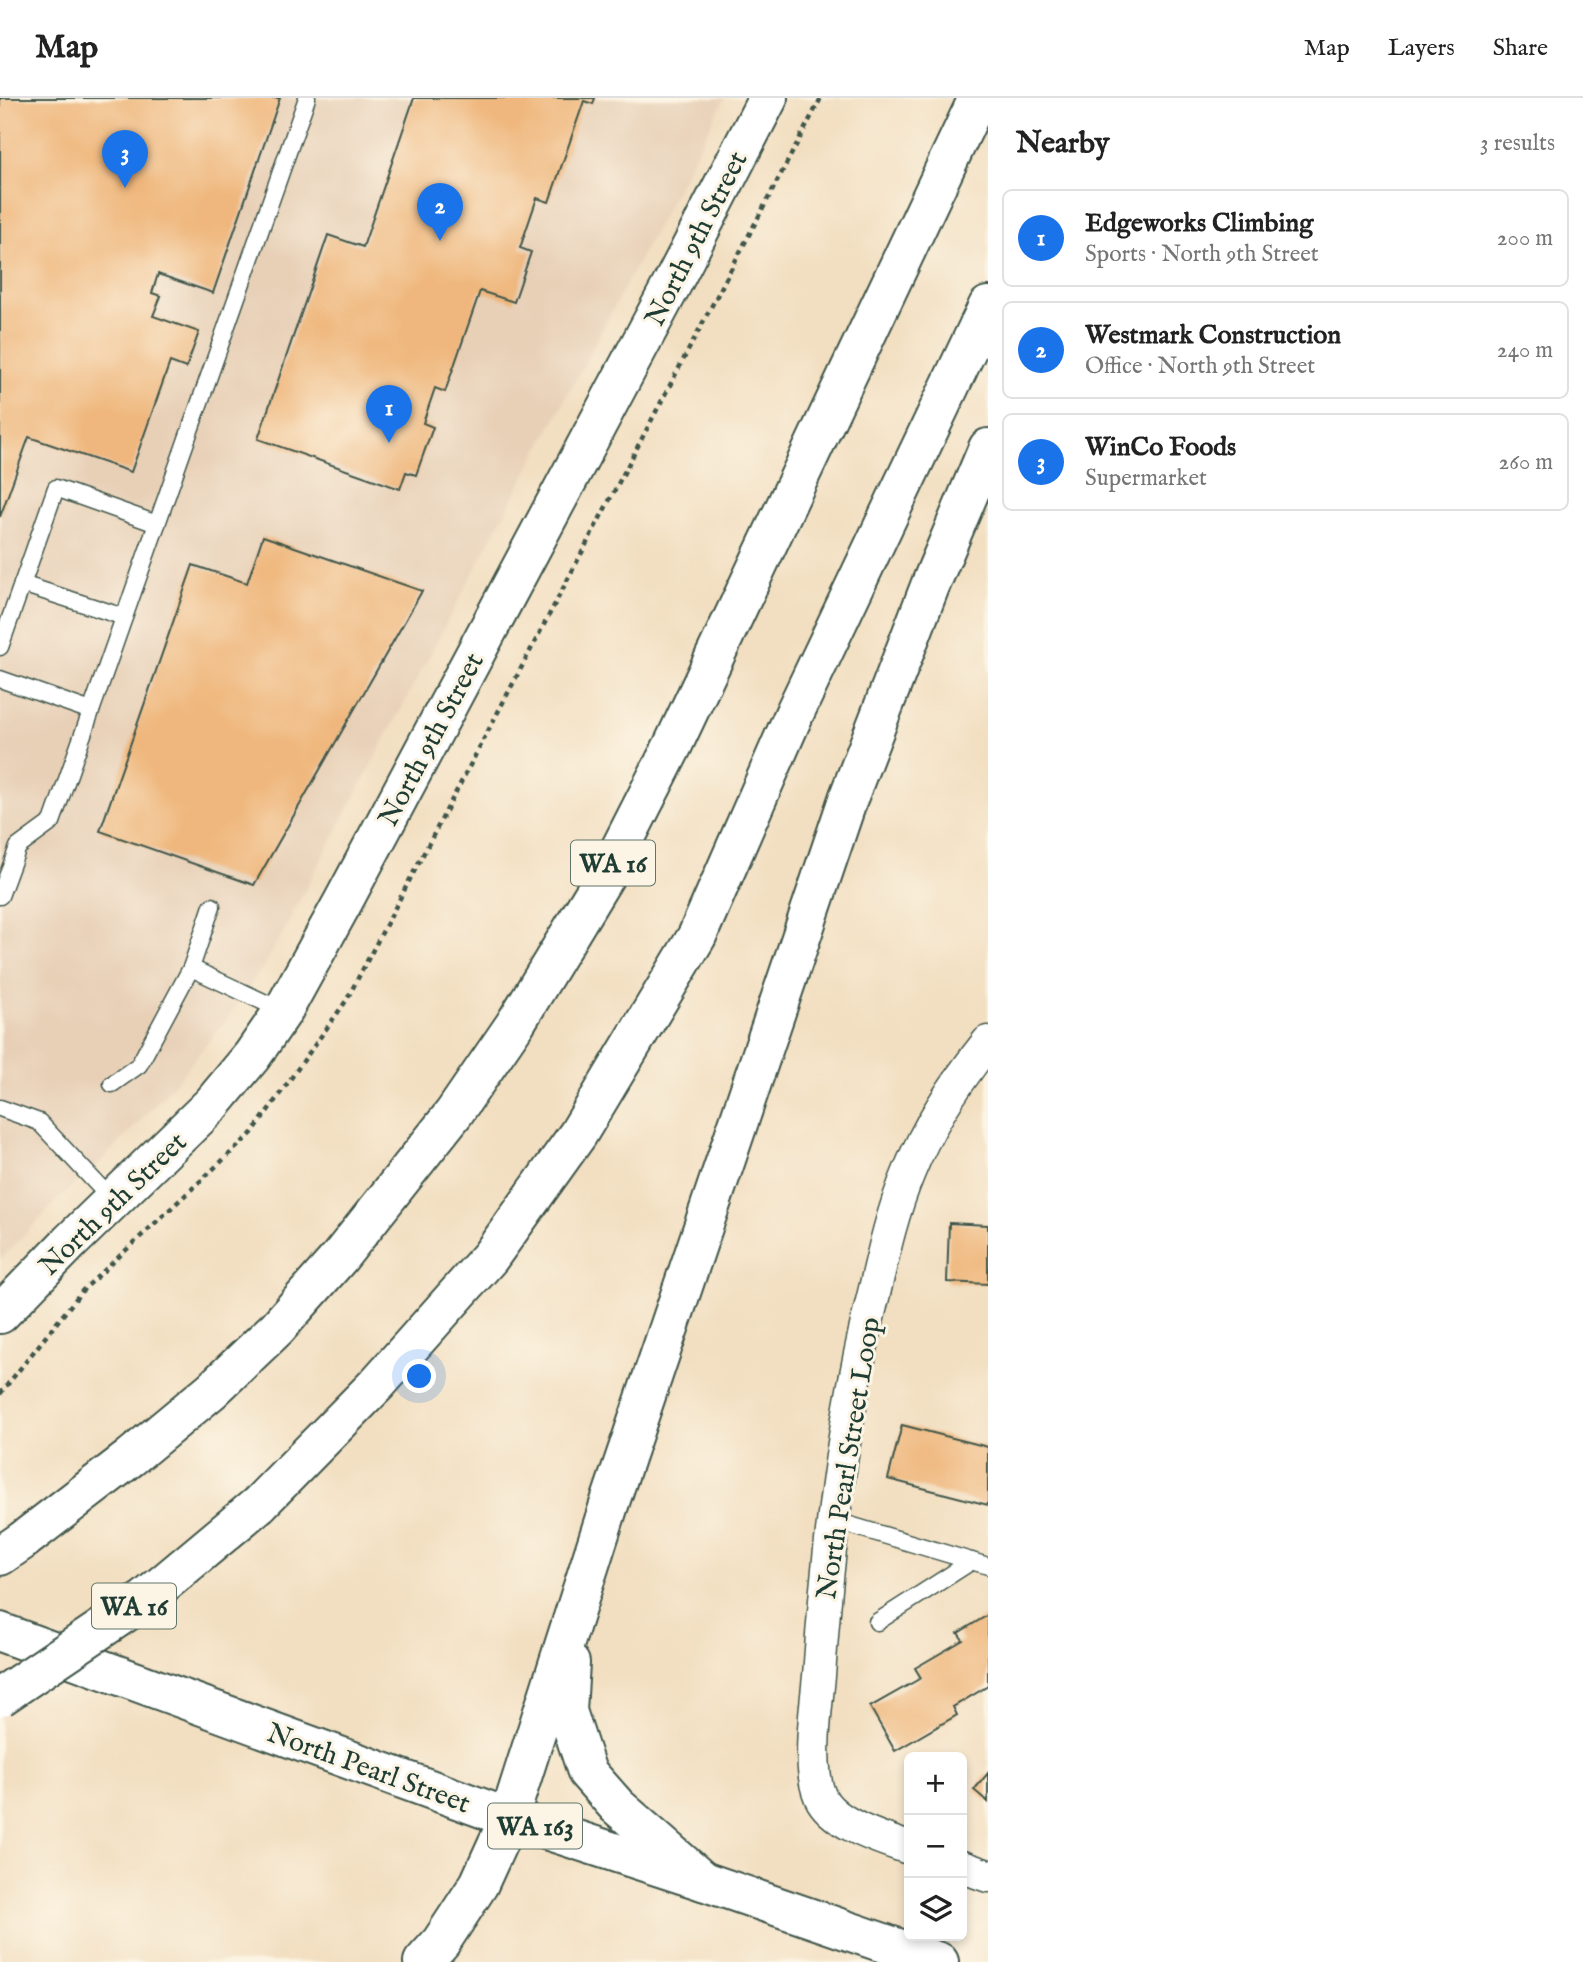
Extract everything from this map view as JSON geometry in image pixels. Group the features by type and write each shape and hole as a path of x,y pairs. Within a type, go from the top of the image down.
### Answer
{"main road":[{"name":"North 9th Street","path":"0,1314 218,1097 252,1056 282,1011 369,855 768,98"},
{"name":"WA 16","path":"0,1556 130,1458 212,1390 277,1328 339,1258 454,1113 515,1024 615,859 673,746 978,98"},
{"name":"WA 16","path":"0,1697 144,1600 259,1504 377,1384 490,1257 578,1134 697,936 795,712 988,306"},
{"path":"423,1962 441,1942 479,1884 509,1818 608,1508 849,796 930,586 988,448"},
{"path":"573,1616 567,1711 587,1772 617,1806 703,1881"},
{"name":"North Pearl Street","path":"0,1632 509,1818 939,1962"}],"street":[{"name":"North Pearl Street Loop","path":"904,1847 843,1820 826,1807 817,1787 814,1746 824,1606 851,1391 888,1238 908,1175 924,1139 945,1100 988,1042"},
{"path":"967,1869 988,1876"}],"lane":[{"path":"0,896 18,847 52,822 307,98"},
{"path":"0,647 56,488 157,524"},
{"path":"22,584 124,617"},
{"path":"0,679 91,711"},
{"path":"112,1084 139,1065 191,968 212,906"},
{"path":"191,968 282,1011"},
{"path":"0,1108 39,1122 113,1201"},
{"path":"833,1520 980,1563"},
{"path":"877,1622 980,1563"}],"shaded area":[{"path":"0,98 725,98 268,960 226,1020 180,1077 103,1159 61,1197 0,1260"}],"building":[{"path":"0,98 280,98 213,293 158,274 152,293 161,296 153,316 199,332 186,368 170,362 131,472 29,437 0,517"},
{"path":"414,98 595,98 593,104 584,101 549,202 537,198 520,248 531,252 514,302 480,291 445,392 435,388 423,423 433,427 416,475 406,472 400,489 258,439 328,235 363,247"},
{"path":"263,536 422,591 254,885 100,831 193,565 247,583"},
{"path":"949,1223 988,1225 988,1284 947,1282"},
{"path":"902,1425 988,1447 988,1505 888,1479"},
{"path":"988,1615 988,1686 953,1707 957,1715 895,1751 870,1707 921,1678 915,1668 963,1640 958,1633"},
{"path":"988,1773 988,1802 974,1790"}],"place":[{"name":"WinCo Foods","path":"125,188"},
{"name":"Westmark Construction","path":"440,241"},
{"name":"Edgeworks Climbing","path":"389,443"}]}
